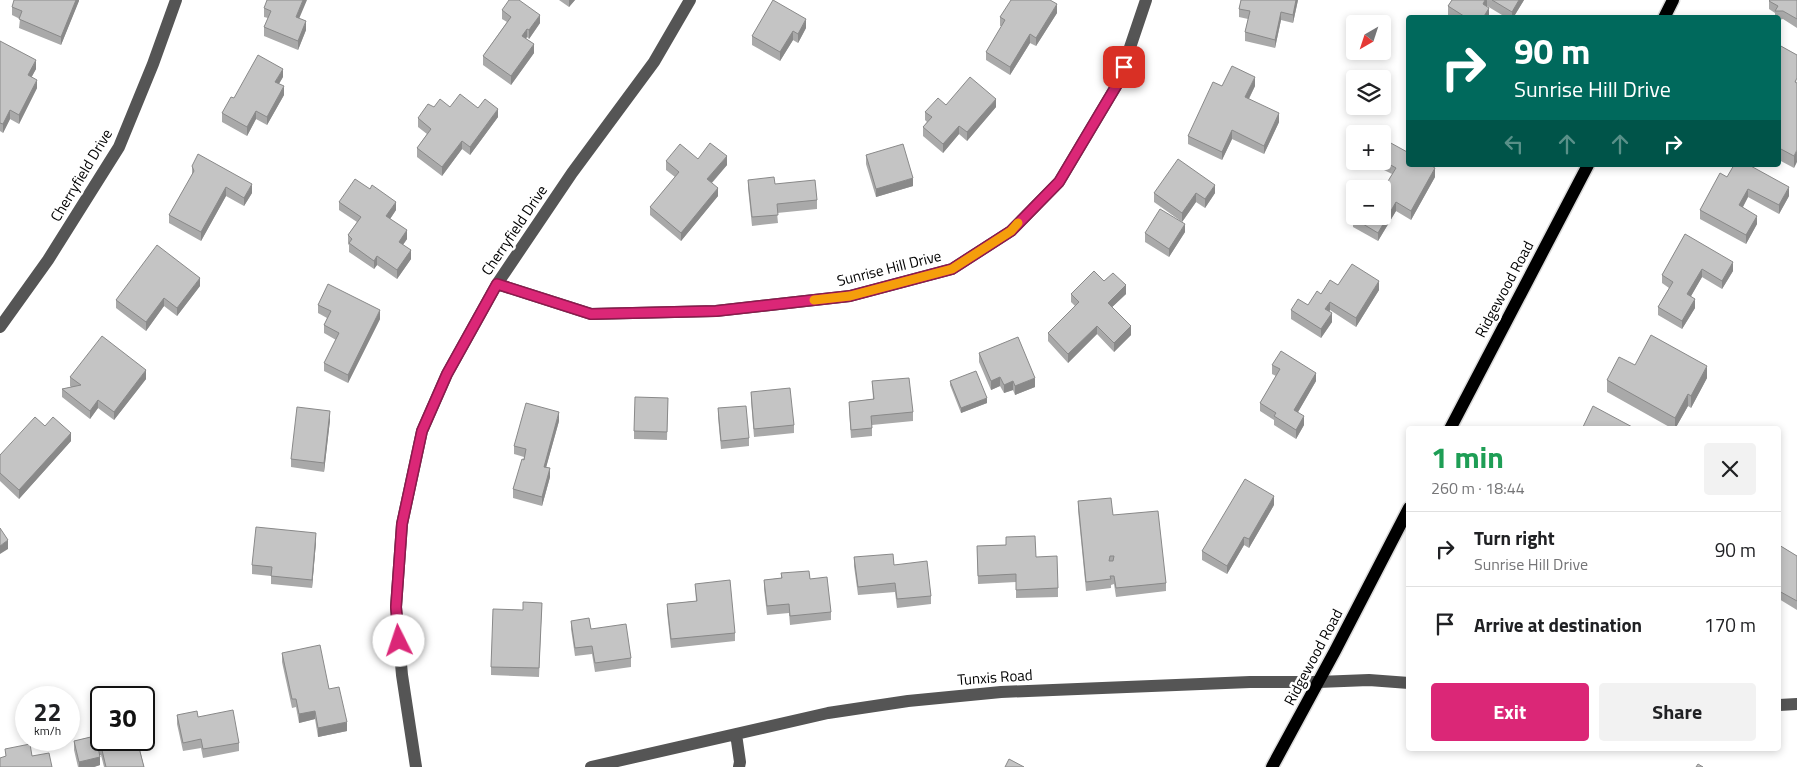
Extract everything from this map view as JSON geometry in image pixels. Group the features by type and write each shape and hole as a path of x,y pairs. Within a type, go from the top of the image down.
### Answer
{"main road":[{"path":"1666,15 1673,0"},
{"name":"Ridgewood Road","path":"1452,426 1587,167"},
{"name":"Ridgewood Road","path":"1272,767 1406,514"}],"street":[{"name":"Cherryfield Drive","path":"0,326 48,260 119,147 153,64 176,0"},
{"name":"Cherryfield Drive","path":"416,767 402,675 396,607 402,524 422,431 447,374 497,284 572,173 654,62 690,0"},
{"name":"Sunrise Hill Drive","path":"497,284 591,314 716,311 850,296 952,269 1011,231 1059,182 1118,83 1146,0"},
{"name":"Tunxis Road","path":"591,767 828,713 1002,692 1250,682 1369,680 1406,683"},
{"path":"1781,705 1797,704"},
{"path":"736,734 739,767"}],"building":[{"path":"14,0 76,0 61,37 19,19 22,11 12,7"},
{"path":"267,0 303,0 296,17 306,21 298,41 264,27 271,11 264,8"},
{"path":"509,0 519,0 540,15 522,36 534,44 511,76 483,56 511,17 502,10"},
{"path":"773,0 806,19 798,34 793,31 780,52 752,36"},
{"path":"1011,0 1050,0 1057,4 1036,38 1030,34 1010,67 986,52 1005,20 1000,17"},
{"path":"1241,0 1296,0 1293,15 1281,12 1275,40 1245,32 1250,11 1239,9"},
{"path":"1452,0 1485,0 1483,4 1489,8 1485,15 1462,15 1448,6"},
{"path":"1492,0 1519,0 1512,12"},
{"path":"1770,0 1797,0 1797,19 1783,11 1775,11 1778,6"},
{"path":"0,41 36,60 28,75 37,80 19,115 10,110 3,124 0,123"},
{"path":"1781,46 1797,55 1797,78 1795,82 1797,83 1797,150 1794,156 1781,149"},
{"path":"258,55 283,69 275,82 284,86 267,117 256,111 247,127 222,113 231,97 234,98"},
{"path":"1232,66 1255,77 1245,97 1279,113 1264,146 1232,130 1222,152 1188,136 1213,82 1222,86"},
{"path":"970,77 996,99 967,132 959,126 943,144 923,127 932,117 925,112 938,98 946,105"},
{"path":"460,94 478,108 485,99 498,109 470,147 462,141 442,167 417,148 431,129 418,118 428,104 434,107 440,99 450,107"},
{"path":"710,143 727,156 707,179 718,188 681,233 650,207 679,172 666,161 680,144 698,159"},
{"path":"1391,143 1406,151 1406,167 1435,168 1411,211 1396,202 1391,211 1391,180 1389,180 1396,168 1391,165"},
{"path":"903,144 913,178 876,189 866,155"},
{"path":"198,154 252,184 244,198 226,187 201,232 169,215 194,171 192,166"},
{"path":"1178,159 1215,185 1205,199 1196,193 1182,213 1154,193"},
{"path":"1733,167 1753,167 1789,187 1779,205 1748,189 1739,205 1757,216 1746,235 1700,210 1720,173 1727,177"},
{"path":"774,177 775,184 815,180 817,200 777,204 778,215 752,217 748,180"},
{"path":"355,179 370,189 372,185 396,202 386,216 407,230 399,242 411,250 397,270 377,256 374,261 349,243 352,239 348,235 361,217 339,202"},
{"path":"1160,209 1185,224 1169,249 1145,233"},
{"path":"1365,225 1383,225 1378,233"},
{"path":"1685,234 1733,262 1722,281 1702,269 1687,294 1695,299 1682,321 1658,307 1673,282 1662,275"},
{"path":"157,245 200,278 177,308 164,298 146,322 116,300"},
{"path":"1352,264 1379,281 1356,318 1330,302 1325,309 1332,313 1321,329 1291,310 1298,299 1308,305 1317,291 1321,294 1330,280 1338,285"},
{"path":"1094,271 1104,281 1113,273 1126,285 1108,303 1131,326 1114,343 1097,326 1068,354 1048,333 1079,302 1071,294"},
{"path":"328,284 380,310 348,375 324,363 339,333 324,325 331,311 318,305"},
{"path":"1651,335 1707,366 1691,396 1688,394 1675,418 1607,380 1619,357 1635,365"},
{"path":"102,336 146,370 114,412 98,400 90,411 62,389 81,385 70,377"},
{"path":"1018,337 1035,378 1015,386 1013,381 1004,385 1000,377 991,381 979,353"},
{"path":"1281,351 1316,373 1294,410 1304,416 1296,430 1274,416 1276,413 1260,403 1280,369 1272,365"},
{"path":"976,371 987,398 961,408 950,381"},
{"path":"909,378 913,412 871,416 872,428 851,430 849,402 874,399 872,381"},
{"path":"790,388 794,425 754,429 751,392"},
{"path":"635,397 668,398 667,432 634,431"},
{"path":"526,403 559,412 544,467 550,468 542,497 513,489 526,449 514,446"},
{"path":"746,406 749,438 721,441 718,408"},
{"path":"1593,406 1630,426 1583,426"},
{"path":"297,407 330,411 324,463 291,459"},
{"path":"35,417 45,426 53,417 71,433 19,490 0,473 0,455"},
{"path":"1245,479 1274,496 1249,539 1244,537 1227,566 1202,551"},
{"path":"1111,498 1113,515 1158,511 1166,583 1116,588 1114,576 1110,576 1111,579 1086,582 1078,501","holes":["1110,556 1114,556 1113,561 1109,561"]},
{"path":"256,527 316,533 312,580 271,576 272,567 252,565"},
{"path":"0,528 8,540 0,546"},
{"path":"1035,536 1036,557 1057,556 1058,588 1016,590 1016,574 978,576 977,546 1006,545 1006,537"},
{"path":"1781,546 1797,556 1797,601 1781,592"},
{"path":"893,554 894,565 927,561 931,596 897,599 895,583 858,587 854,557"},
{"path":"809,571 810,579 827,577 831,612 790,616 789,604 767,606 764,580 782,578 781,573"},
{"path":"730,580 735,633 671,639 667,604 697,601 695,584"},
{"path":"523,602 542,603 539,668 491,667 493,609 523,610"},
{"path":"589,618 591,629 626,624 631,658 595,663 592,646 575,648 571,621"},
{"path":"320,645 329,689 339,687 347,722 318,728 315,711 299,714 296,699 292,699 282,653"},
{"path":"233,710 239,743 203,749 201,739 183,743 177,715 197,711 198,717"},
{"path":"90,737 90,751 99,751 100,757 79,762 76,751 80,751 80,740"},
{"path":"15,747 15,751 31,751 32,756 49,753 52,767 0,767 0,758 6,756 5,749"},
{"path":"102,751 140,751 144,767 106,767"},
{"path":"1009,759 1024,767 1005,767"}],"slow traffic":[{"path":"814,300 850,296 952,269 1011,231 1018,223"}],"route":[{"path":"399,641 396,607 402,524 422,431 447,374 497,284 591,314 716,311 850,296 952,269 1011,231 1059,182 1118,83 1124,67"}]}
